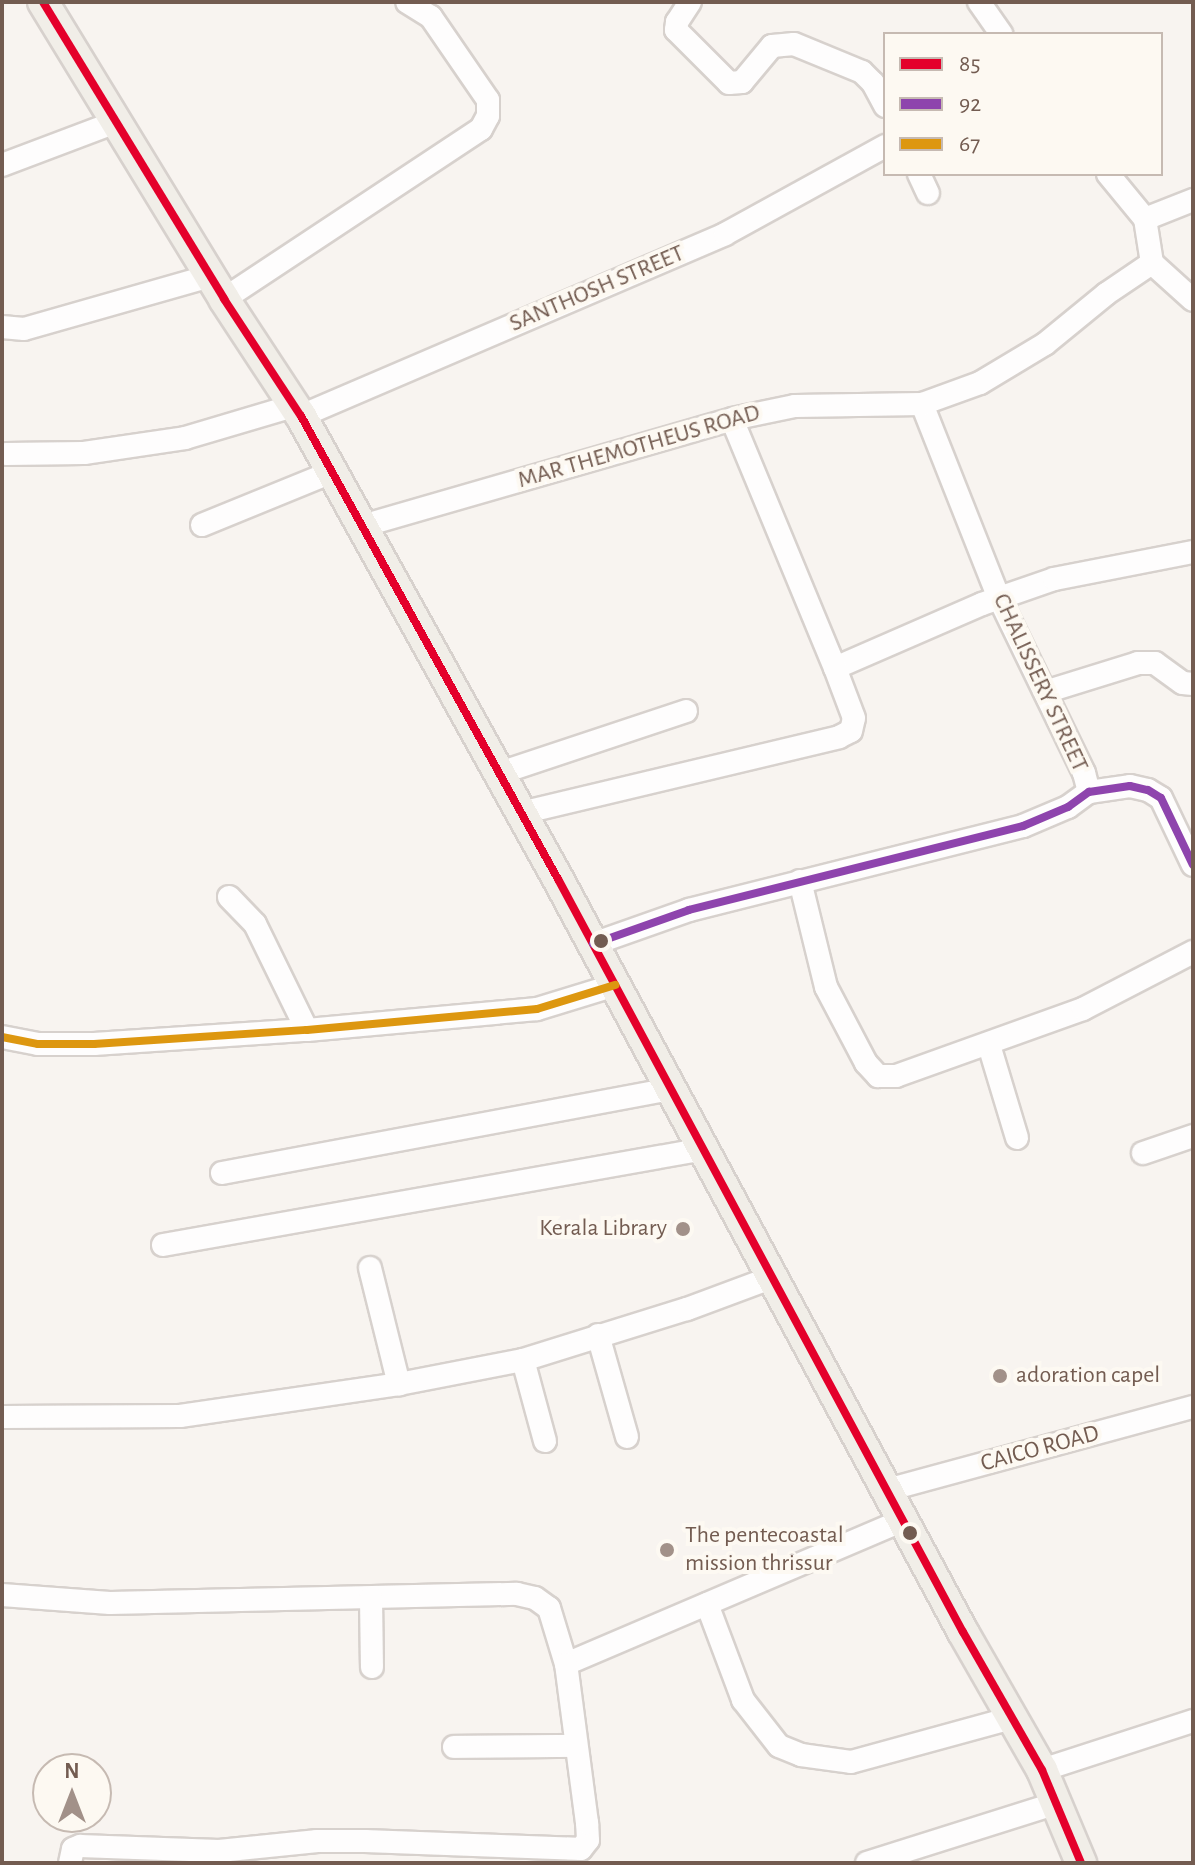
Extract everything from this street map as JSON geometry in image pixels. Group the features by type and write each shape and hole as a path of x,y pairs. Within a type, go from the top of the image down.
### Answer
{"main road":[{"path":"43,2 217,287 297,411 500,773 903,1520 1042,1770 1081,1863"}],"street":[{"path":"2,327 24,329 217,287 481,129 488,116 488,100 431,17 407,2"},
{"path":"690,2 677,22 676,30 729,83 742,82 772,46 794,44 862,72 873,83 883,102"},
{"path":"979,2 1000,32"},
{"path":"2,165 116,122"},
{"name":"SANTHOSH STREET","path":"6,454 84,453 185,438 297,411 725,234 883,147"},
{"path":"1110,176 1145,219 1152,263 1193,300"},
{"path":"1145,219 1193,200"},
{"name":"MAR THEMOTHEUS ROAD","path":"362,526 732,419 795,406 922,404 980,383 1045,344 1106,294 1152,263"},
{"name":"CHALISSERY STREET","path":"593,944 689,910 1023,826 1068,807 1089,792 1084,773 999,598 922,404"},
{"path":"521,813 839,737 851,731 854,718 835,668 732,419"},
{"path":"202,525 332,472"},
{"path":"835,668 999,598 1054,579 1193,552"},
{"path":"1045,692 1138,663 1155,663 1183,683 1193,684"},
{"path":"500,773 686,711"},
{"path":"1089,792 1130,786 1148,790 1161,798 1193,865"},
{"path":"800,881 826,987 866,1063 878,1076 896,1076 1083,1009 1193,952"},
{"path":"229,897 255,924 307,1030"},
{"path":"2,1037 38,1044 94,1044 307,1030 537,1009 615,985"},
{"path":"989,1045 1017,1138"},
{"path":"222,1173 671,1089"},
{"path":"1143,1153 1193,1136"},
{"path":"163,1245 704,1149"},
{"path":"370,1268 399,1384"},
{"path":"2,1417 180,1416 399,1384 523,1360 687,1309 773,1277"},
{"path":"598,1335 627,1437"},
{"path":"523,1360 545,1441"},
{"name":"CAICO ROAD","path":"887,1490 1193,1407"},
{"path":"566,1664 903,1520"},
{"path":"2,1595 110,1603 517,1594 535,1598 549,1608 566,1664 574,1746 587,1823 588,1840 581,1849 317,1841 219,1857 106,1855 80,1846 73,1849 70,1863"},
{"path":"371,1598 372,1667"},
{"path":"707,1604 743,1700 779,1746 801,1755 851,1762 1012,1718"},
{"path":"1042,1770 1193,1721"},
{"path":"454,1747 574,1746"},
{"path":"867,1863 1057,1803"}],"transit line":[{"name":"85","path":"43,2 224,299 301,416 558,879 963,1632 1042,1770 1081,1863"},
{"name":"92","path":"593,944 689,910 1023,826 1068,807 1089,792 1130,786 1148,790 1161,798 1193,865"},
{"name":"67","path":"2,1037 38,1044 94,1044 307,1030 537,1009 615,985"}],"place":[{"name":"Kerala Library","path":"683,1229"},
{"name":"adoration capel","path":"1000,1376"},
{"name":"The pentecoastal mission thrissur","path":"667,1550"}]}
